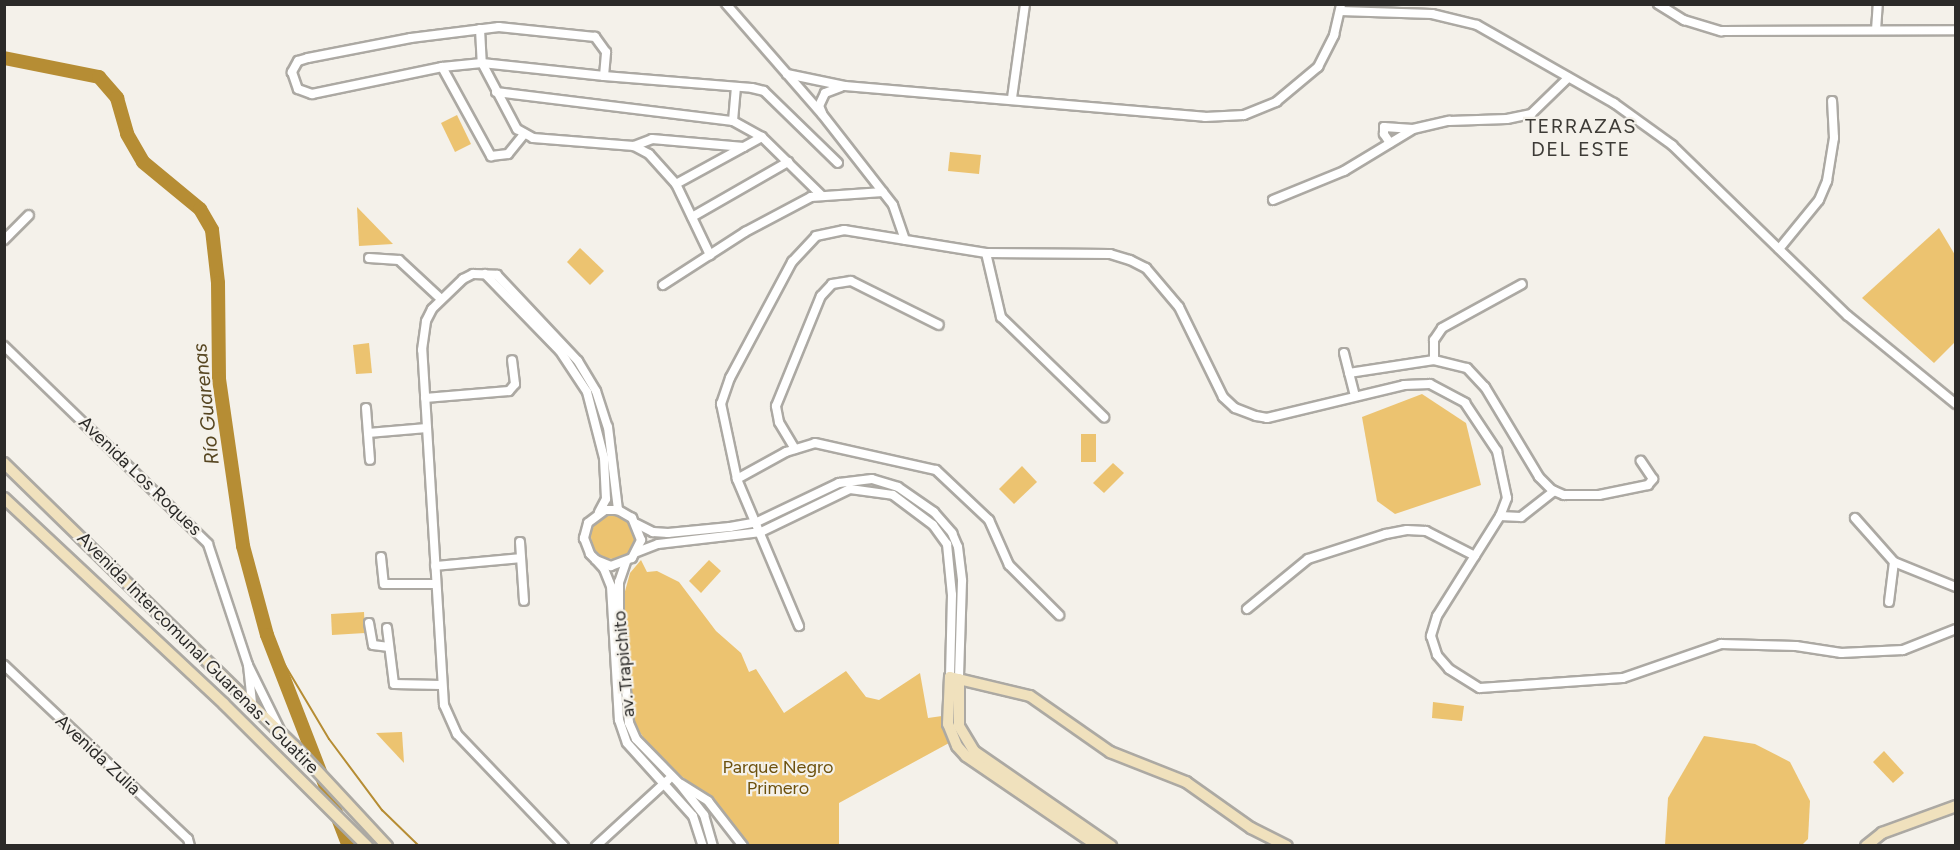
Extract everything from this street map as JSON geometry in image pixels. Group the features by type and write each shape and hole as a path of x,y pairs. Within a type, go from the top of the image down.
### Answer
{"main road":[{"name":"Avenida Intercomunal Guarenas - Guatire","path":"4,462 294,746 387,846"},
{"name":"Avenida Intercomunal Guarenas - Guatire","path":"4,498 314,790 367,846"},
{"path":"955,678 948,724 961,751 1098,846"},
{"path":"955,678 959,726 974,751 1112,846"},
{"path":"955,678 1030,696 1110,752 1186,782 1251,828 1287,846"},
{"path":"1866,846 1882,833 1956,806"}],"street":[{"path":"726,4 822,114 883,192 900,220 905,240"},
{"path":"1012,98 1025,4"},
{"path":"1658,4 1684,20 1721,31 1956,30"},
{"path":"1876,30 1878,4"},
{"path":"787,74 845,86 1012,98 1205,117 1244,115 1276,102 1318,67 1340,8 1432,14 1457,19 1494,33 1614,103 1672,145 1848,316 1956,404"},
{"path":"604,76 606,52 595,38 508,28 480,29 404,39 308,58 298,61 292,72 298,89 312,94 442,67 482,63 604,76 736,87 764,91 838,163"},
{"path":"480,29 482,63 518,129 525,134 634,147 649,154 676,183 710,255"},
{"path":"442,67 491,156 508,154 525,134"},
{"path":"1390,143 1384,134 1384,127 1413,129 1449,121 1507,119 1531,114 1568,78"},
{"path":"822,114 819,106 825,93 845,86"},
{"path":"733,121 736,87"},
{"path":"496,92 733,121 762,137 821,195"},
{"path":"1779,249 1819,200 1827,181 1834,138 1832,101"},
{"path":"1273,200 1344,171 1413,129"},
{"path":"676,183 762,137"},
{"path":"634,147 652,139 744,147"},
{"path":"692,216 788,162"},
{"path":"663,285 710,255 821,195 883,192"},
{"path":"4,240 29,214"},
{"path":"799,626 737,479 721,404 730,378 792,262 816,236 829,231 986,253 1110,254 1146,268 1179,307 1222,396 1245,412 1267,418 1404,385 1430,384 1465,403 1497,452 1507,498 1500,516 1437,616 1431,636 1437,655 1449,669 1480,688 1623,678 1721,644 1842,653 1903,650 1956,628"},
{"path":"986,253 1001,317 1104,417"},
{"path":"369,258 399,260 441,299"},
{"path":"484,273 560,351 587,392 604,458 606,499 598,513 588,523 584,538 596,560 604,569 611,586 621,727 632,750 665,783 697,823 703,846"},
{"path":"564,846 457,734 448,717 441,685 423,332 429,315 441,299 464,279 484,273 507,282 566,346 587,376 608,427 618,510"},
{"path":"795,448 779,422 776,406 821,296 832,284 851,281 939,324"},
{"path":"1434,360 1434,340 1442,328 1522,284"},
{"name":"Avenida Los Roques","path":"4,346 208,544 248,664 283,735"},
{"path":"1344,353 1355,396"},
{"path":"425,398 509,391 515,384 512,360"},
{"path":"1349,372 1434,360 1451,363 1475,374 1539,477 1554,491 1599,495 1648,485 1653,479 1641,461"},
{"path":"366,408 370,460"},
{"path":"368,433 427,428"},
{"path":"737,479 795,448 828,444 936,470 989,520 1009,565 1059,615"},
{"path":"598,513 618,510 653,532 668,532 757,522 817,492 857,478 887,483 918,500 952,533 961,559 955,678"},
{"path":"596,560 611,566 626,562 636,553 658,544 761,532 850,489 883,492 909,505 941,533 950,554 955,678"},
{"path":"1500,516 1521,517 1554,491"},
{"path":"1855,518 1893,562 1956,587"},
{"path":"636,553 640,540 637,524"},
{"path":"1247,609 1308,559 1386,534 1407,530 1425,531 1475,556"},
{"path":"520,542 524,601"},
{"path":"381,557 384,584 436,584"},
{"path":"435,566 521,558"},
{"name":"av. Trapichito","path":"626,562 619,582 619,613 627,717 636,740 679,783 704,815 713,846"},
{"path":"1890,602 1893,562"},
{"path":"369,623 373,645 389,647"},
{"path":"387,628 394,684 441,685"},
{"name":"Avenida Los Roques","path":"248,664 252,705"},
{"name":"Avenida Zulia","path":"4,665 188,839 190,846"},
{"path":"596,846 672,777"},
{"path":"679,783 708,801 742,846"}],"green space":[{"path":"457,115 471,144 455,152 441,123"},
{"path":"950,152 981,155 979,174 948,171"},
{"path":"357,207 393,244 359,246"},
{"path":"1939,228 1955,255 1956,341 1934,363 1862,298"},
{"path":"580,248 604,271 590,285 567,262"},
{"path":"369,343 372,373 356,374 353,345"},
{"path":"1422,394 1466,423 1481,485 1395,514 1377,501 1362,417"},
{"path":"1081,434 1096,434 1096,462 1081,462"},
{"path":"1113,463 1124,473 1104,493 1093,483"},
{"path":"1022,466 1037,482 1014,504 999,489"},
{"path":"613,515 628,522 635,537 628,552 613,559 598,552 591,537 598,522"},
{"name":"Parque Negro Primero","path":"641,560 647,572 657,571 679,582 716,631 741,653 749,672 756,669 784,713 846,671 866,697 879,700 920,673 928,718 942,716 949,743 839,803 839,845 745,845 704,794 656,756 633,722 624,595 630,573"},
{"path":"709,560 721,571 701,593 689,581"},
{"path":"364,612 365,633 332,635 331,614"},
{"path":"1433,702 1464,706 1462,721 1432,718"},
{"path":"402,732 404,763 376,733"},
{"path":"1704,736 1755,744 1790,762 1810,801 1808,839 1802,845 1665,845 1668,798"},
{"path":"1884,751 1904,773 1893,783 1873,762"}],"waterway":[{"name":"Río Guarenas","path":"4,58 99,77 117,98 127,134 143,162 200,209 212,230 218,283 219,379 243,546 267,635 349,846"},
{"path":"267,635 329,739 382,810 419,846"}],"district":[{"name":"TERRAZAS DEL ESTE","path":"1581,138"}]}
